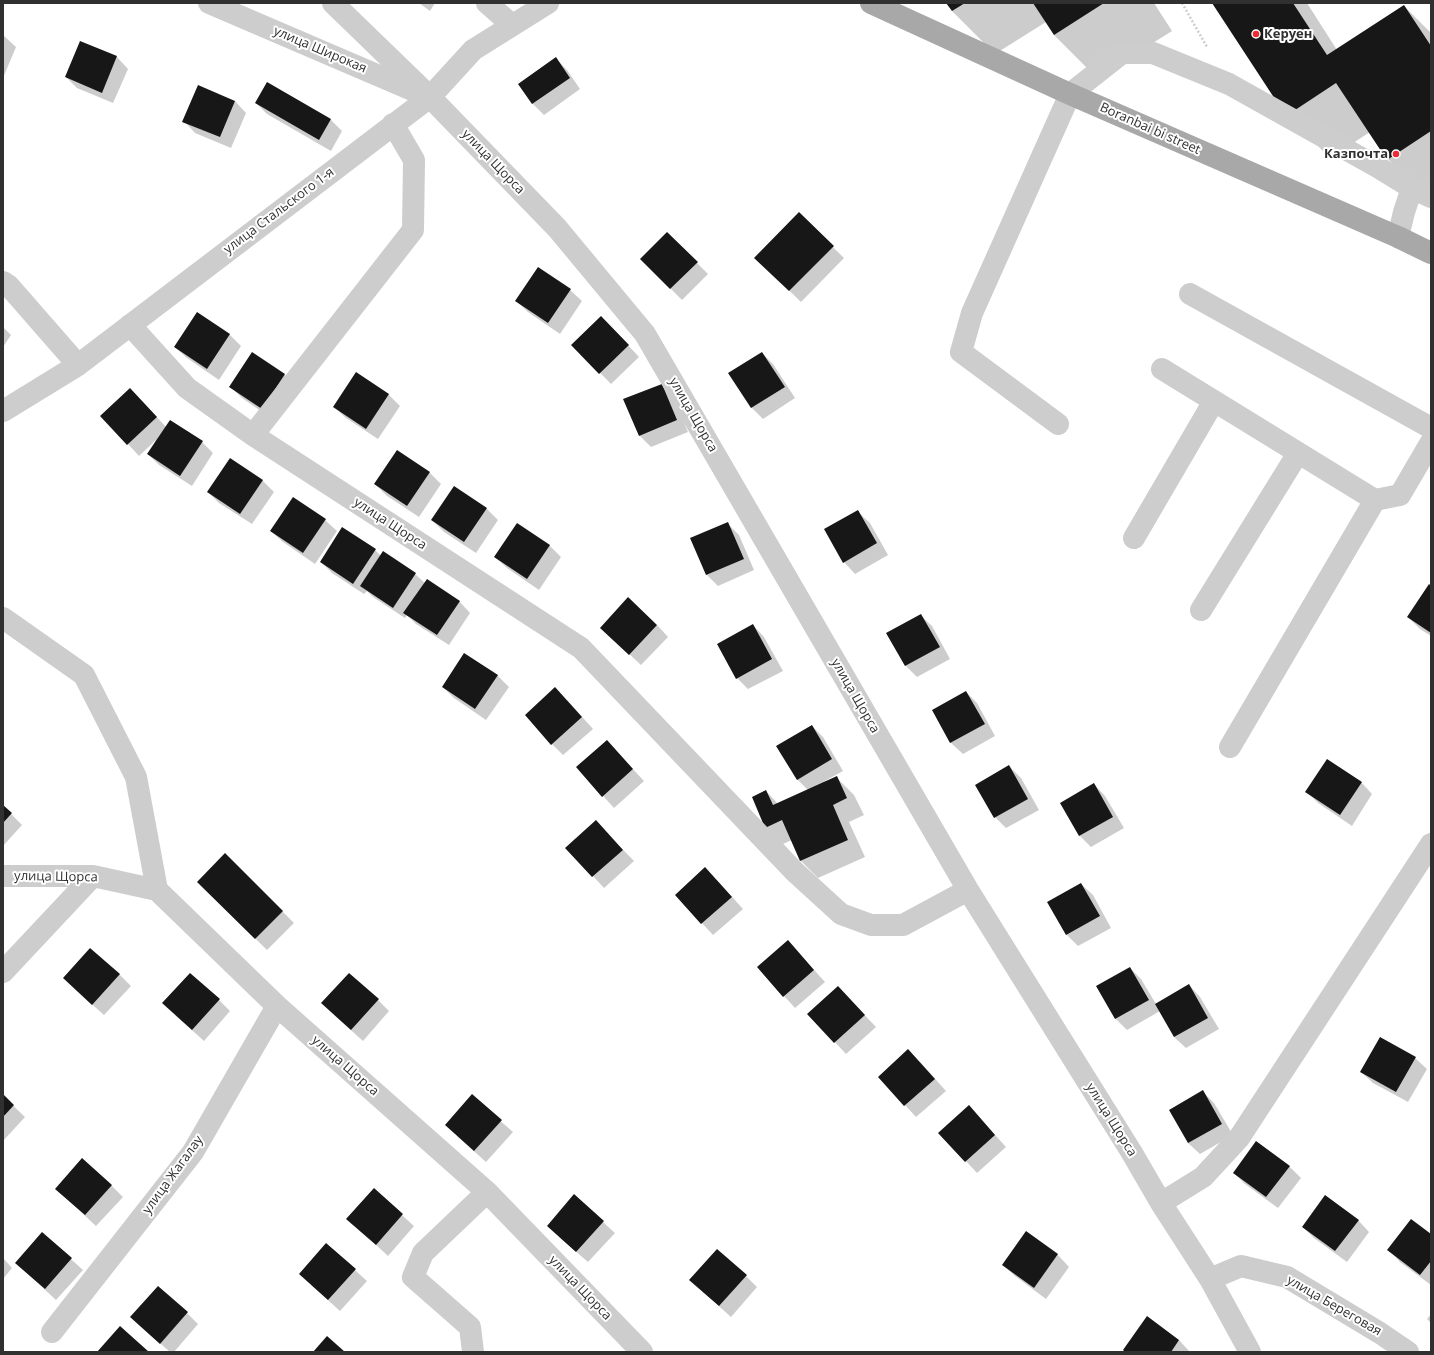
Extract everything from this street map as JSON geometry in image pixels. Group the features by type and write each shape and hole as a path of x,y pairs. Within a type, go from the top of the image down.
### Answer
{"main road":[{"name":"Boranbai bi street","path":"870,3 1070,94 1398,236 1431,253"}],"street":[{"name":"улица Широкая","path":"209,3 430,97"},
{"name":"улица Щорса","path":"333,3 430,97 557,228 645,334 968,890 1132,1153 1161,1204 1210,1279 1250,1352"},
{"path":"487,3 512,25"},
{"name":"улица Стальского 1-я","path":"3,411 78,365 430,97 473,50 548,3"},
{"path":"1058,424 961,352 972,313 1070,94 1122,53 1153,53 1228,84 1381,169 1421,193 1404,212 1398,236"},
{"path":"253,435 413,230 414,160 393,124"},
{"path":"3,282 9,286 78,365"},
{"path":"1190,294 1431,428"},
{"name":"улица Щорса","path":"130,325 187,388 253,435 581,648 795,872 841,914 871,925 902,925 968,890"},
{"path":"1162,369 1375,500 1400,495 1431,442"},
{"path":"1134,538 1214,401"},
{"path":"1201,610 1298,453"},
{"path":"1230,747 1375,500"},
{"path":"3,618 84,675 136,777 157,890"},
{"path":"1161,1204 1203,1177 1238,1138 1431,844"},
{"name":"улица Щорса","path":"3,876 93,876 157,890 277,1006 487,1192 642,1352"},
{"path":"3,972 93,876"},
{"name":"улица Жагалау","path":"52,1332 193,1152 277,1006"},
{"path":"473,1352 470,1327 413,1277 422,1253 487,1192"},
{"name":"улица Береговая","path":"1210,1279 1241,1266 1287,1277 1380,1333 1408,1352"}],"path":[{"path":"1182,3 1209,50"}],"building":[{"path":"946,3 965,3 952,11"},
{"path":"1033,3 1104,3 1054,35"},
{"path":"1212,3 1293,3 1327,55 1404,5 1431,46 1431,131 1387,160 1336,83 1286,116"},
{"path":"80,41 117,56 102,93 65,77"},
{"path":"556,57 570,78 532,104 518,84"},
{"path":"267,82 331,119 319,140 255,103"},
{"path":"198,85 235,101 220,137 182,122"},
{"path":"799,212 834,246 789,291 754,258"},
{"path":"667,232 698,262 670,289 640,259"},
{"path":"538,267 571,289 548,323 515,301"},
{"path":"197,312 230,334 207,369 174,347"},
{"path":"601,316 629,345 599,374 571,345"},
{"path":"252,352 285,374 262,409 229,387"},
{"path":"762,352 785,387 751,408 728,373"},
{"path":"356,372 389,394 366,429 333,407"},
{"path":"662,384 677,420 639,436 623,399"},
{"path":"130,388 157,417 127,445 100,416"},
{"path":"170,420 203,441 180,476 147,454"},
{"path":"397,450 430,472 407,506 374,484"},
{"path":"230,458 263,480 240,514 207,492"},
{"path":"454,486 487,508 464,542 431,520"},
{"path":"293,497 326,519 303,553 270,531"},
{"path":"858,510 877,543 843,563 824,529"},
{"path":"728,522 744,559 706,575 690,538"},
{"path":"517,523 550,545 527,579 494,557"},
{"path":"342,527 376,549 353,584 320,562"},
{"path":"383,551 416,573 393,608 360,586"},
{"path":"427,579 460,601 437,635 403,613"},
{"path":"1429,584 1431,586 1431,633 1407,617"},
{"path":"628,597 657,625 629,655 600,628"},
{"path":"921,614 940,647 905,666 886,633"},
{"path":"753,624 772,659 736,679 717,644"},
{"path":"464,653 498,675 475,709 442,687"},
{"path":"555,687 582,717 551,745 525,715"},
{"path":"966,691 985,724 950,743 932,710"},
{"path":"812,725 832,759 797,780 776,746"},
{"path":"607,740 633,769 602,797 576,767"},
{"path":"1327,759 1362,782 1340,815 1305,792"},
{"path":"1009,765 1028,799 994,818 975,785"},
{"path":"837,776 847,798 833,805 848,840 800,861 782,820 765,828 752,797 766,790 773,805"},
{"path":"1094,783 1113,817 1079,836 1060,803"},
{"path":"3,805 12,813 3,823"},
{"path":"596,820 623,850 592,877 565,848"},
{"path":"225,853 283,911 255,939 197,882"},
{"path":"705,867 732,897 701,924 675,895"},
{"path":"1081,883 1100,916 1066,935 1047,902"},
{"path":"788,940 814,970 783,997 757,967"},
{"path":"90,948 120,974 92,1005 63,978"},
{"path":"1130,967 1149,1000 1115,1019 1096,986"},
{"path":"190,973 220,999 192,1030 162,1003"},
{"path":"349,973 379,999 351,1030 321,1003"},
{"path":"1189,984 1208,1018 1174,1037 1155,1004"},
{"path":"838,986 865,1015 834,1043 807,1014"},
{"path":"1380,1037 1416,1057 1396,1092 1360,1072"},
{"path":"908,1049 935,1079 904,1106 878,1077"},
{"path":"1203,1090 1222,1124 1188,1143 1169,1110"},
{"path":"3,1094 14,1105 3,1117"},
{"path":"472,1094 502,1120 474,1151 445,1125"},
{"path":"969,1105 995,1135 965,1162 938,1133"},
{"path":"1256,1141 1290,1166 1266,1197 1233,1173"},
{"path":"82,1158 112,1185 85,1215 55,1189"},
{"path":"374,1188 403,1214 376,1245 346,1219"},
{"path":"574,1194 604,1221 576,1252 547,1226"},
{"path":"1325,1195 1359,1220 1335,1251 1302,1227"},
{"path":"1411,1219 1431,1234 1431,1261 1420,1275 1387,1250"},
{"path":"1026,1231 1058,1254 1034,1288 1002,1265"},
{"path":"42,1232 72,1258 45,1289 15,1263"},
{"path":"326,1243 356,1269 328,1300 299,1274"},
{"path":"717,1249 747,1275 719,1306 689,1280"},
{"path":"158,1286 188,1312 160,1344 130,1317"},
{"path":"1147,1316 1179,1340 1171,1352 1125,1352 1123,1350"},
{"path":"120,1326 149,1352 97,1352"},
{"path":"327,1336 345,1352 313,1352"}],"place":[{"name":"Керуен","path":"1256,34"},
{"name":"Казпочта","path":"1396,154"}]}
